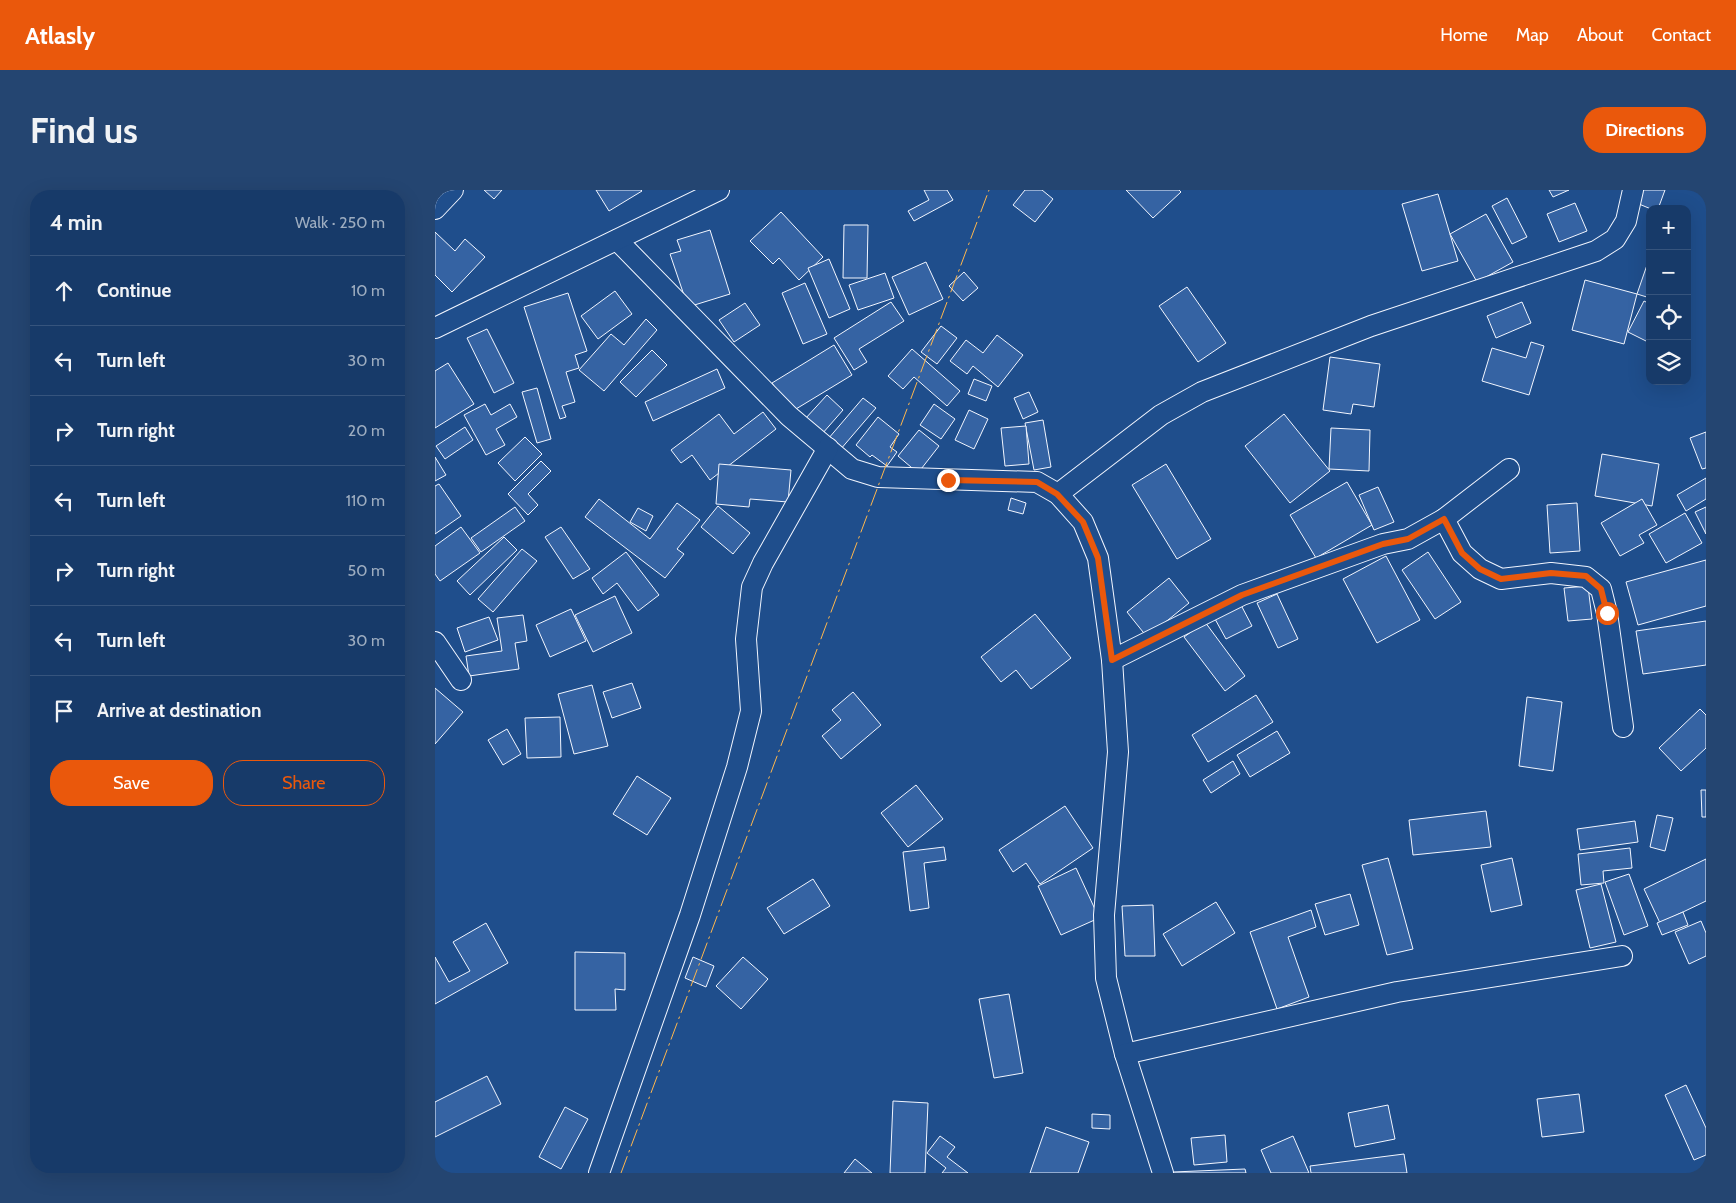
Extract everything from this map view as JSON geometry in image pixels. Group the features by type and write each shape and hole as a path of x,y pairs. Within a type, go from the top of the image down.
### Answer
{"street":[{"path":"435,209 453,190"},
{"path":"435,328 719,190"},
{"path":"1057,494 1161,415 1202,392 1371,326 1596,251 1615,239 1626,221 1633,190"},
{"path":"617,240 789,416 852,469 878,477 1037,482 1057,494 1083,522 1098,558 1112,660 1118,752 1104,915 1106,978 1125,1054 1163,1173"},
{"path":"599,1173 689,915 737,768 751,711 746,639 752,587 763,563 828,448"},
{"path":"1112,660 1242,595 1383,544 1408,539 1444,519 1509,469"},
{"path":"1444,519 1462,553 1480,569 1501,579 1551,573 1586,576 1601,589 1607,613 1623,727"},
{"path":"435,642 461,680"},
{"path":"1125,1054 1397,992 1622,956"}],"building":[{"path":"484,190 502,190 494,199"},
{"path":"596,190 641,190 642,191 609,211"},
{"path":"924,190 947,190 953,200 914,221 908,211 929,200"},
{"path":"1025,190 1042,190 1053,199 1035,222 1013,205"},
{"path":"1126,190 1179,190 1181,192 1153,218"},
{"path":"1549,190 1569,190 1553,197"},
{"path":"1631,190 1665,190 1659,205 1646,205 1646,207 1627,199"},
{"path":"1438,194 1458,261 1422,271 1402,204"},
{"path":"1507,198 1527,237 1512,244 1492,206"},
{"path":"1575,203 1587,231 1559,242 1547,214"},
{"path":"781,212 823,257 799,280 779,258 773,264 750,241"},
{"path":"1486,214 1513,262 1477,282 1450,234"},
{"path":"844,225 868,225 867,278 843,278"},
{"path":"710,230 730,294 688,307 670,254 681,251 677,240"},
{"path":"435,232 455,251 465,239 485,257 452,292 435,275"},
{"path":"829,259 850,309 829,318 808,268"},
{"path":"926,262 943,299 909,315 892,277"},
{"path":"1646,268 1646,297 1637,294"},
{"path":"964,272 978,288 963,301 949,286"},
{"path":"885,273 894,298 858,310 849,285"},
{"path":"1585,280 1637,294 1624,344 1572,330"},
{"path":"805,283 827,334 803,344 782,293"},
{"path":"1187,287 1226,343 1198,362 1159,306"},
{"path":"615,291 632,314 598,339 581,316"},
{"path":"568,293 587,351 575,355 579,368 566,372 575,402 562,406 566,417 560,419 524,307"},
{"path":"1644,301 1646,302 1646,341 1628,332"},
{"path":"891,302 904,321 859,349 867,362 854,370 834,338"},
{"path":"1522,302 1531,323 1496,338 1487,316"},
{"path":"745,303 760,325 734,342 719,320"},
{"path":"646,319 657,330 604,391 579,370 611,334 624,345"},
{"path":"941,326 957,338 937,364 921,352"},
{"path":"487,329 514,383 494,393 467,338"},
{"path":"997,335 1023,355 998,387 973,366 967,374 950,361 966,340 983,353"},
{"path":"1531,342 1544,346 1529,395 1482,381 1492,348 1526,358"},
{"path":"834,345 852,375 791,412 772,383"},
{"path":"912,349 960,391 947,406 914,377 903,389 888,376"},
{"path":"652,350 667,365 636,397 620,382"},
{"path":"1330,357 1380,364 1374,407 1353,404 1351,414 1323,410"},
{"path":"448,363 474,404 435,428 435,371"},
{"path":"717,369 725,388 653,421 645,402"},
{"path":"974,379 992,386 986,401 968,394"},
{"path":"537,388 551,439 537,443 522,392"},
{"path":"1029,392 1038,412 1023,419 1014,398"},
{"path":"827,395 843,410 822,434 805,419"},
{"path":"863,398 876,408 840,450 828,439"},
{"path":"485,404 491,415 510,404 517,417 496,429 505,445 486,455 464,415"},
{"path":"934,404 955,419 941,439 920,425"},
{"path":"969,410 988,419 974,449 955,440"},
{"path":"763,412 776,429 710,480 692,455 681,463 671,450 719,414 734,434"},
{"path":"1284,414 1330,471 1290,503 1245,446"},
{"path":"878,417 899,434 890,447 897,452 887,466 872,455 870,457 856,445"},
{"path":"1043,420 1051,467 1034,470 1025,423"},
{"path":"1026,426 1029,464 1005,466 1001,428"},
{"path":"465,427 473,440 445,459 436,446"},
{"path":"1331,428 1370,430 1369,471 1329,469"},
{"path":"919,430 939,446 918,473 898,456"},
{"path":"1706,432 1706,468 1702,469 1690,438"},
{"path":"525,437 542,454 515,481 498,463"},
{"path":"1602,454 1659,464 1652,506 1595,496"},
{"path":"435,457 446,475 435,481"},
{"path":"541,461 551,471 528,494 538,505 528,515 508,494"},
{"path":"719,464 791,470 788,502 750,499 749,507 716,504"},
{"path":"1166,464 1211,539 1177,559 1132,485"},
{"path":"1706,478 1706,499 1686,511 1677,495"},
{"path":"1347,482 1372,525 1316,558 1290,515"},
{"path":"439,484 461,516 435,534 435,486"},
{"path":"1378,487 1394,522 1374,530 1359,495"},
{"path":"1011,498 1026,503 1023,514 1008,510"},
{"path":"599,499 650,539 677,503 700,520 677,549 684,554 665,578 585,517"},
{"path":"1642,499 1657,525 1639,535 1644,543 1620,556 1601,523"},
{"path":"1577,503 1580,551 1550,553 1547,505"},
{"path":"718,506 750,533 733,554 701,527"},
{"path":"515,507 525,521 481,552 471,538"},
{"path":"1706,507 1706,534 1695,512"},
{"path":"638,508 653,516 646,531 630,522"},
{"path":"1685,513 1702,543 1666,563 1649,534"},
{"path":"461,527 480,553 440,581 435,574 435,546"},
{"path":"561,527 590,569 573,579 545,537"},
{"path":"504,537 517,550 470,595 457,581"},
{"path":"522,549 537,561 493,612 478,599"},
{"path":"626,552 659,595 638,611 617,583 603,594 592,578"},
{"path":"1428,552 1461,602 1435,619 1402,570"},
{"path":"1386,556 1420,620 1377,643 1343,579"},
{"path":"1706,560 1706,606 1638,625 1626,582"},
{"path":"1169,578 1189,603 1147,637 1127,612"},
{"path":"1588,586 1592,619 1568,621 1564,588"},
{"path":"1277,594 1298,639 1278,648 1257,603"},
{"path":"615,596 632,633 593,652 575,615"},
{"path":"1241,605 1252,626 1226,639 1215,619"},
{"path":"571,609 586,641 550,657 536,625"},
{"path":"1035,614 1071,658 1031,689 1016,670 1001,682 981,657"},
{"path":"523,615 527,641 515,643 519,669 469,676 466,656 502,651 497,618"},
{"path":"489,617 498,640 465,652 457,628"},
{"path":"1706,621 1706,665 1643,674 1636,631"},
{"path":"1205,622 1245,676 1225,691 1184,637"},
{"path":"632,683 641,708 612,718 603,692"},
{"path":"592,685 608,746 574,754 558,694"},
{"path":"435,688 463,712 435,744"},
{"path":"853,692 881,725 841,759 822,736 841,720 832,710"},
{"path":"1256,695 1273,722 1208,762 1192,735"},
{"path":"1527,697 1562,702 1553,771 1519,766"},
{"path":"1700,709 1706,715 1706,748 1681,771 1659,748"},
{"path":"560,717 561,757 527,758 525,718"},
{"path":"507,729 521,754 503,765 488,740"},
{"path":"1277,731 1290,753 1250,777 1237,755"},
{"path":"1233,761 1240,774 1211,793 1203,780"},
{"path":"637,776 671,798 647,835 613,814"},
{"path":"916,785 943,819 908,847 881,813"},
{"path":"1701,790 1706,790 1706,817 1702,817"},
{"path":"1065,806 1093,848 1040,884 1026,863 1013,872 999,850"},
{"path":"1486,811 1491,847 1413,855 1409,820"},
{"path":"1657,815 1673,818 1665,851 1650,847"},
{"path":"1635,821 1638,842 1580,850 1577,829"},
{"path":"944,847 946,860 924,863 929,908 910,911 903,852"},
{"path":"1630,848 1632,868 1603,871 1604,883 1581,885 1578,854"},
{"path":"1388,858 1413,949 1387,955 1362,865"},
{"path":"1512,858 1522,905 1491,912 1481,865"},
{"path":"1706,859 1706,901 1660,923 1644,889"},
{"path":"1076,868 1099,918 1061,935 1038,886"},
{"path":"1629,874 1648,926 1624,935 1605,882"},
{"path":"813,879 830,906 784,934 767,908"},
{"path":"1601,884 1616,942 1590,948 1576,890"},
{"path":"1350,894 1359,925 1325,935 1315,904"},
{"path":"1216,902 1235,933 1182,966 1163,934"},
{"path":"1153,905 1155,956 1125,956 1122,906"},
{"path":"1311,910 1316,927 1288,937 1309,997 1277,1009 1250,932"},
{"path":"1683,912 1688,925 1662,935 1657,923"},
{"path":"1701,921 1706,933 1706,956 1689,964 1675,932"},
{"path":"486,923 508,963 435,1004 435,957 449,982 470,971 453,942"},
{"path":"575,952 625,953 625,990 615,989 616,1010 575,1010"},
{"path":"693,957 714,966 706,987 685,978"},
{"path":"743,957 768,979 741,1009 716,986"},
{"path":"1009,994 1023,1073 994,1078 979,999"},
{"path":"487,1076 501,1104 435,1137 435,1102"},
{"path":"1686,1085 1706,1128 1706,1155 1694,1160 1665,1095"},
{"path":"1579,1094 1584,1132 1542,1137 1537,1099"},
{"path":"893,1101 928,1103 925,1173 890,1173"},
{"path":"1388,1105 1395,1139 1355,1147 1348,1113"},
{"path":"565,1107 588,1119 561,1169 539,1157"},
{"path":"1092,1114 1110,1115 1110,1129 1092,1128"},
{"path":"1046,1127 1089,1142 1078,1173 1030,1173"},
{"path":"1225,1135 1227,1162 1194,1165 1191,1138"},
{"path":"940,1136 955,1147 947,1157 968,1173 942,1173 946,1168 927,1153"},
{"path":"1293,1136 1309,1173 1271,1173 1261,1150"},
{"path":"1404,1154 1407,1173 1311,1173 1310,1166"},
{"path":"855,1159 872,1173 844,1173"},
{"path":"1245,1169 1246,1173 1173,1173 1173,1172"}],"power":[{"path":"621,1173 989,190"}],"route":[{"path":"948,480 1037,482 1057,494 1083,522 1098,558 1112,660 1242,595 1383,544 1408,539 1444,519 1462,553 1480,569 1501,579 1551,573 1586,576 1601,589 1607,613"}]}
